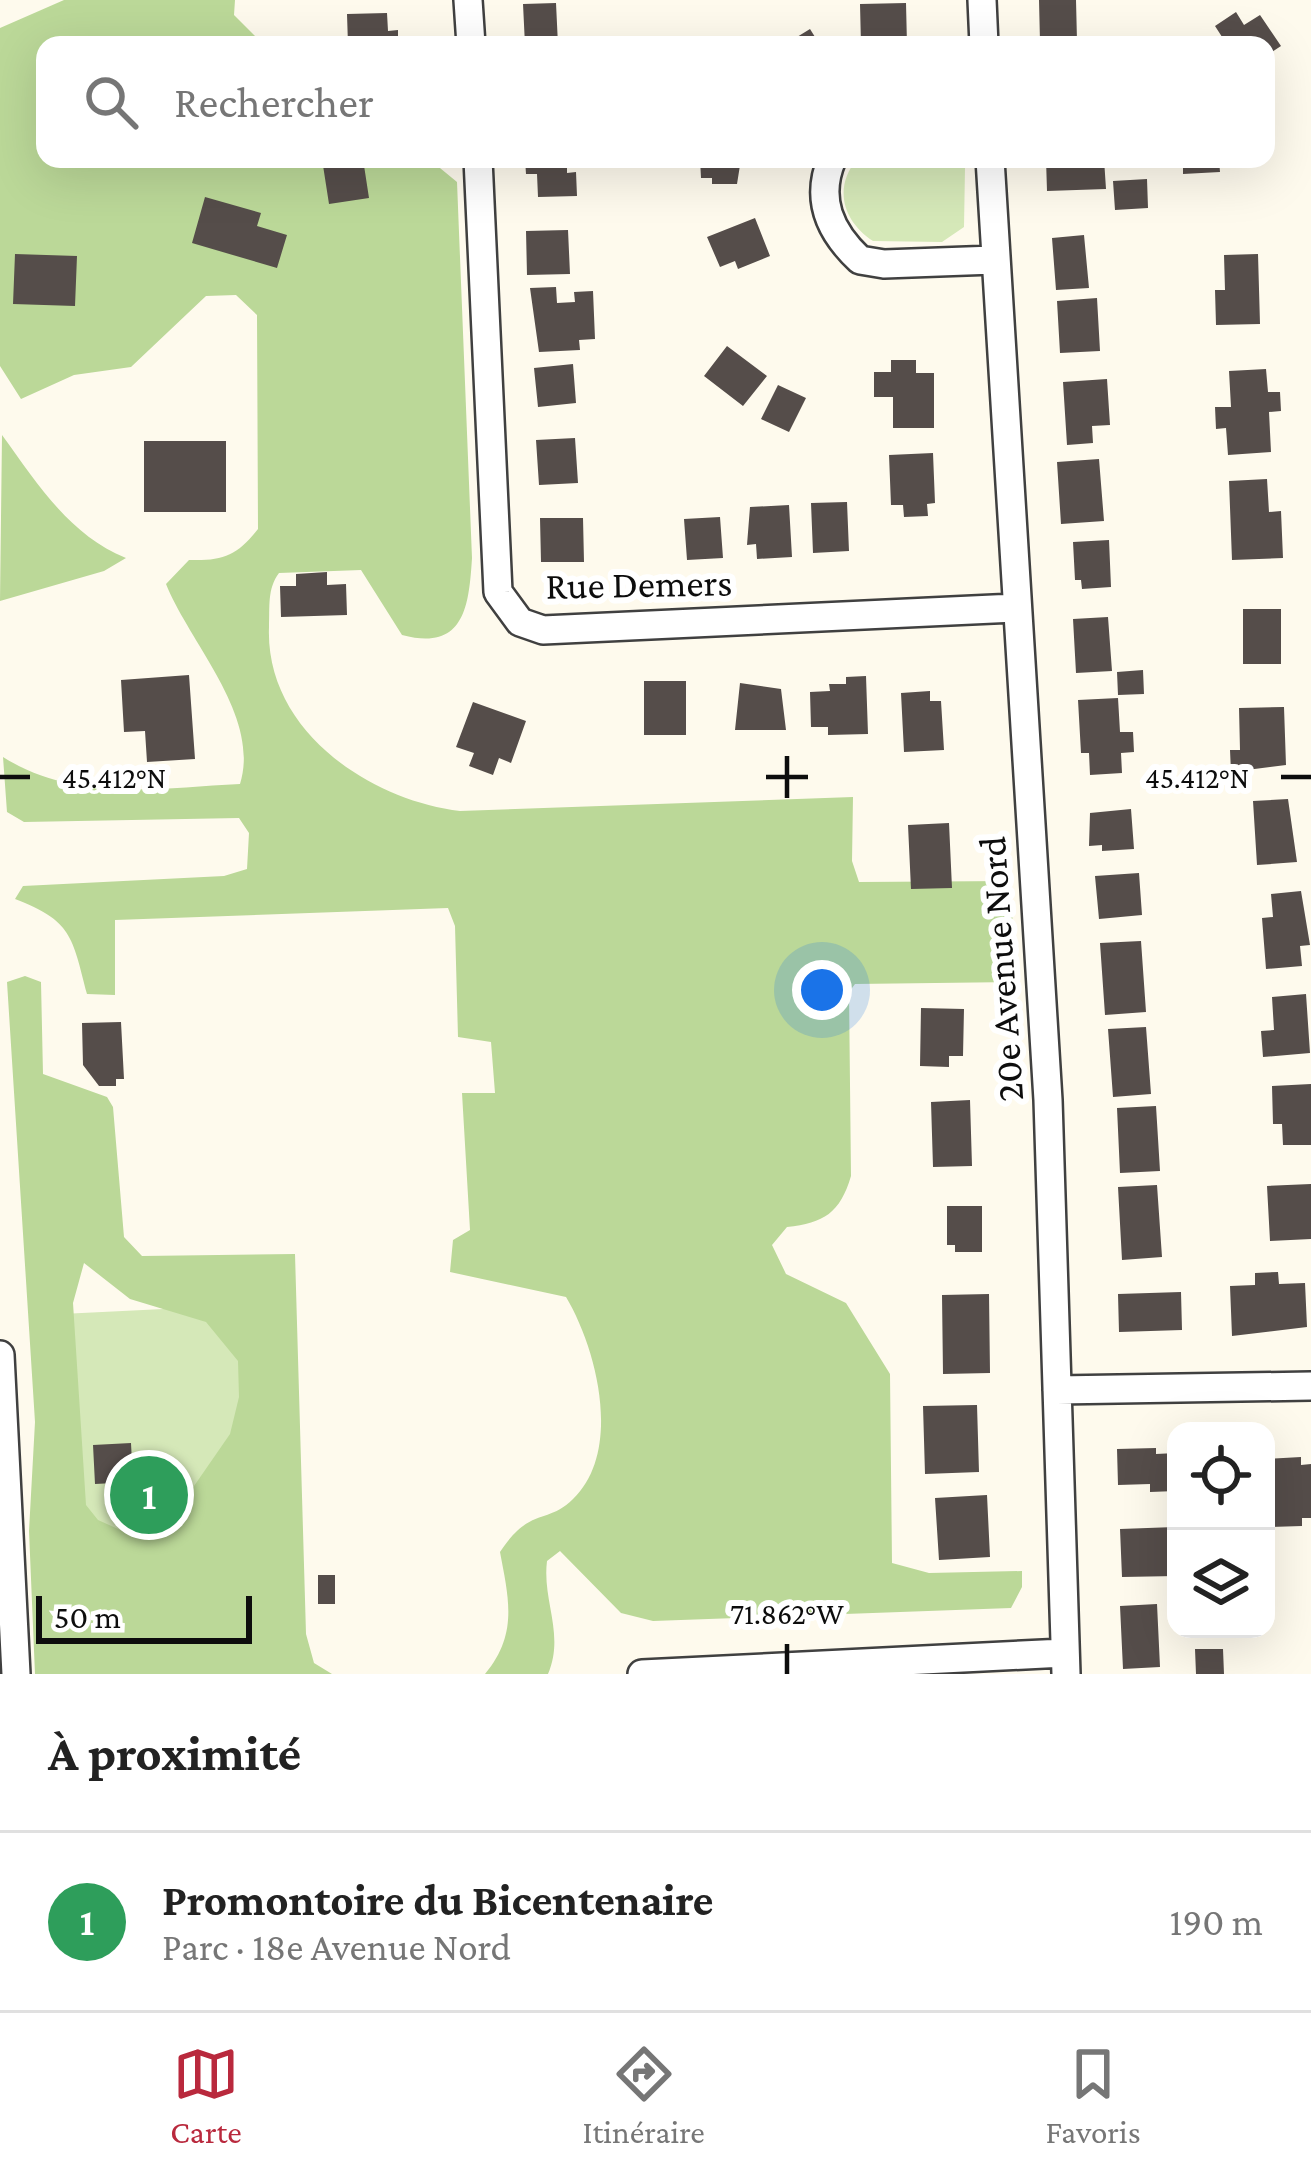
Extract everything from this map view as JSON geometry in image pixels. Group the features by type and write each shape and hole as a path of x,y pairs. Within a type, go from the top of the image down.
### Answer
{"street":[{"path":"468,0 470,36"},
{"path":"982,0 984,36"},
{"name":"Rue Demers","path":"478,168 497,592 520,622 543,630 1015,608"},
{"path":"830,168 823,194 829,221 860,260 994,260"},
{"name":"20e Avenue Nord","path":"990,168 1048,1100 1065,1663"},
{"path":"0,1355 16,1674"},
{"path":"1057,1390 1311,1386"},
{"path":"642,1674 1065,1663"}],"green space":[{"path":"64,0 235,0 234,15 255,36 36,36 36,168 440,168 457,182 472,558 469,592 460,620 451,630 423,638 402,635 361,570 279,573 270,598 272,664 284,698 329,754 391,792 460,811 853,797 852,861 859,882 1011,881 1015,982 855,984 849,992 851,1176 842,1199 829,1214 787,1227 772,1245 786,1274 846,1303 890,1374 892,1563 929,1573 1022,1571 1022,1587 1011,1608 653,1621 621,1613 560,1551 547,1561 554,1631 548,1674 485,1674 507,1630 500,1552 520,1528 564,1507 588,1479 601,1428 600,1400 587,1344 566,1297 450,1272 453,1240 470,1230 462,1093 495,1093 491,1042 458,1037 455,926 448,908 115,920 115,995 87,994 67,933 48,915 15,899 23,886 224,876 247,869 249,833 239,818 24,822 7,812 3,757 31,772 88,787 240,784 244,758 232,707 166,584 189,560 228,555 258,529 257,315 236,295 206,296 131,367 74,375 21,399 0,366 0,28"},
{"path":"965,168 964,227 942,242 873,241 848,214 844,192 850,170"},
{"path":"2,435 71,522 126,558 104,571 0,601"},
{"path":"25,976 41,982 43,1074 107,1097 113,1107 124,1237 142,1256 295,1254 306,1634 314,1663 332,1674 35,1674 29,1531 35,1422 7,982","holes":["84,1263 130,1299 206,1322 238,1361 239,1397 230,1434 165,1528 136,1537 98,1520 86,1505 73,1303"]},
{"path":"245,1305 253,1674 56,1674 41,1315"}],"building":[{"path":"1039,0 1076,0 1077,36 1040,36"},
{"path":"556,3 558,36 525,36 523,4"},
{"path":"906,3 907,36 861,36 860,4"},
{"path":"1236,12 1244,25 1260,15 1274,36 1221,36 1215,26"},
{"path":"387,13 388,31 398,30 398,36 348,36 347,14"},
{"path":"323,168 364,168 369,198 329,204"},
{"path":"526,168 567,168 567,173 576,172 577,196 538,197 537,174 526,174"},
{"path":"700,168 740,168 737,184 712,184 712,178 701,178"},
{"path":"1046,168 1105,168 1106,189 1047,191"},
{"path":"1183,168 1220,168 1220,172 1183,174"},
{"path":"1147,179 1148,208 1115,210 1113,181"},
{"path":"205,197 261,213 257,226 287,235 277,268 192,243"},
{"path":"755,218 770,256 738,269 735,261 720,267 707,237"},
{"path":"568,230 570,274 527,275 526,231"},
{"path":"1084,235 1089,288 1056,290 1052,238"},
{"path":"15,254 77,256 75,306 13,304"},
{"path":"1258,254 1260,324 1216,325 1215,290 1225,290 1224,255"},
{"path":"556,287 557,303 575,302 574,292 593,291 595,339 579,340 580,350 539,352 530,288"},
{"path":"1097,298 1100,351 1060,353 1057,301"},
{"path":"727,346 767,376 743,406 704,376"},
{"path":"891,360 916,360 916,373 934,373 934,428 893,428 893,397 874,397 874,372 891,372"},
{"path":"573,364 576,403 538,407 534,368"},
{"path":"1266,369 1268,392 1280,392 1281,411 1269,412 1271,452 1228,455 1226,428 1216,429 1215,407 1231,407 1229,371"},
{"path":"1107,379 1110,425 1092,426 1093,443 1067,445 1063,382"},
{"path":"778,385 806,398 789,432 761,419"},
{"path":"575,438 578,483 539,485 536,440"},
{"path":"144,441 226,441 226,512 144,512"},
{"path":"933,453 935,503 927,504 928,516 904,517 903,505 891,505 889,455"},
{"path":"1099,459 1104,521 1061,524 1057,462"},
{"path":"1267,479 1269,512 1281,511 1283,558 1232,560 1229,481"},
{"path":"847,502 849,551 813,553 811,503"},
{"path":"789,505 792,557 757,559 756,544 747,545 750,507"},
{"path":"720,517 723,558 687,560 684,519"},
{"path":"540,518 583,518 584,562 541,562"},
{"path":"1109,540 1111,587 1082,589 1081,580 1075,580 1073,542"},
{"path":"327,572 327,585 346,584 347,615 281,617 280,586 296,586 296,574"},
{"path":"1243,609 1281,609 1281,664 1243,664"},
{"path":"1108,617 1112,671 1076,673 1073,619"},
{"path":"1143,670 1144,694 1118,695 1117,672"},
{"path":"189,675 195,759 147,762 145,731 124,732 121,680"},
{"path":"866,676 868,734 828,735 828,727 811,727 810,692 830,691 829,684 846,684 846,677"},
{"path":"644,681 686,681 686,735 644,735"},
{"path":"740,683 781,689 786,730 735,730"},
{"path":"930,691 930,701 941,701 944,750 904,752 901,693"},
{"path":"1118,698 1120,732 1133,732 1134,752 1121,753 1122,773 1090,775 1089,753 1081,753 1078,700"},
{"path":"473,702 526,721 511,763 499,758 493,775 469,766 474,753 456,747"},
{"path":"1284,707 1286,765 1231,772 1230,750 1240,750 1239,708"},
{"path":"1288,799 1297,862 1257,865 1253,801"},
{"path":"1131,809 1134,849 1102,851 1102,845 1089,846 1090,813"},
{"path":"949,823 952,888 911,889 908,825"},
{"path":"1139,873 1142,915 1099,919 1095,876"},
{"path":"1301,891 1310,945 1300,946 1302,966 1266,969 1262,918 1273,917 1271,894"},
{"path":"1141,941 1146,1012 1105,1015 1100,943"},
{"path":"1306,994 1310,1053 1263,1057 1261,1031 1274,1030 1272,997"},
{"path":"921,1008 964,1009 963,1056 949,1056 949,1067 920,1066"},
{"path":"121,1022 124,1079 116,1079 116,1086 99,1086 83,1065 82,1023"},
{"path":"1146,1027 1151,1094 1113,1097 1108,1029"},
{"path":"1311,1084 1311,1145 1283,1145 1282,1124 1273,1124 1272,1086"},
{"path":"970,1100 972,1166 933,1167 931,1102"},
{"path":"1156,1106 1160,1171 1120,1173 1117,1108"},
{"path":"1311,1184 1311,1239 1270,1241 1267,1186"},
{"path":"1157,1185 1162,1257 1122,1260 1118,1187"},
{"path":"947,1206 982,1206 982,1252 955,1252 955,1245 947,1245"},
{"path":"1278,1272 1279,1284 1305,1283 1307,1327 1232,1336 1230,1286 1255,1285 1255,1273"},
{"path":"1181,1292 1182,1330 1119,1332 1118,1294"},
{"path":"989,1294 990,1373 943,1374 942,1295"},
{"path":"977,1405 979,1472 925,1474 923,1406"},
{"path":"131,1443 133,1482 95,1484 93,1445"},
{"path":"1156,1448 1156,1454 1167,1453 1167,1491 1150,1492 1150,1484 1118,1485 1117,1449"},
{"path":"1301,1457 1301,1465 1311,1464 1311,1518 1302,1518 1302,1526 1275,1527 1275,1458"},
{"path":"987,1495 990,1557 939,1560 935,1498"},
{"path":"1167,1527 1167,1576 1122,1577 1120,1529"},
{"path":"318,1575 335,1575 335,1604 318,1604"},
{"path":"1157,1604 1160,1667 1123,1669 1120,1606"},
{"path":"1195,1649 1223,1649 1224,1674 1196,1674"}],"place":[{"name":"Promontoire du Bicentenaire","path":"149,1495"}]}
